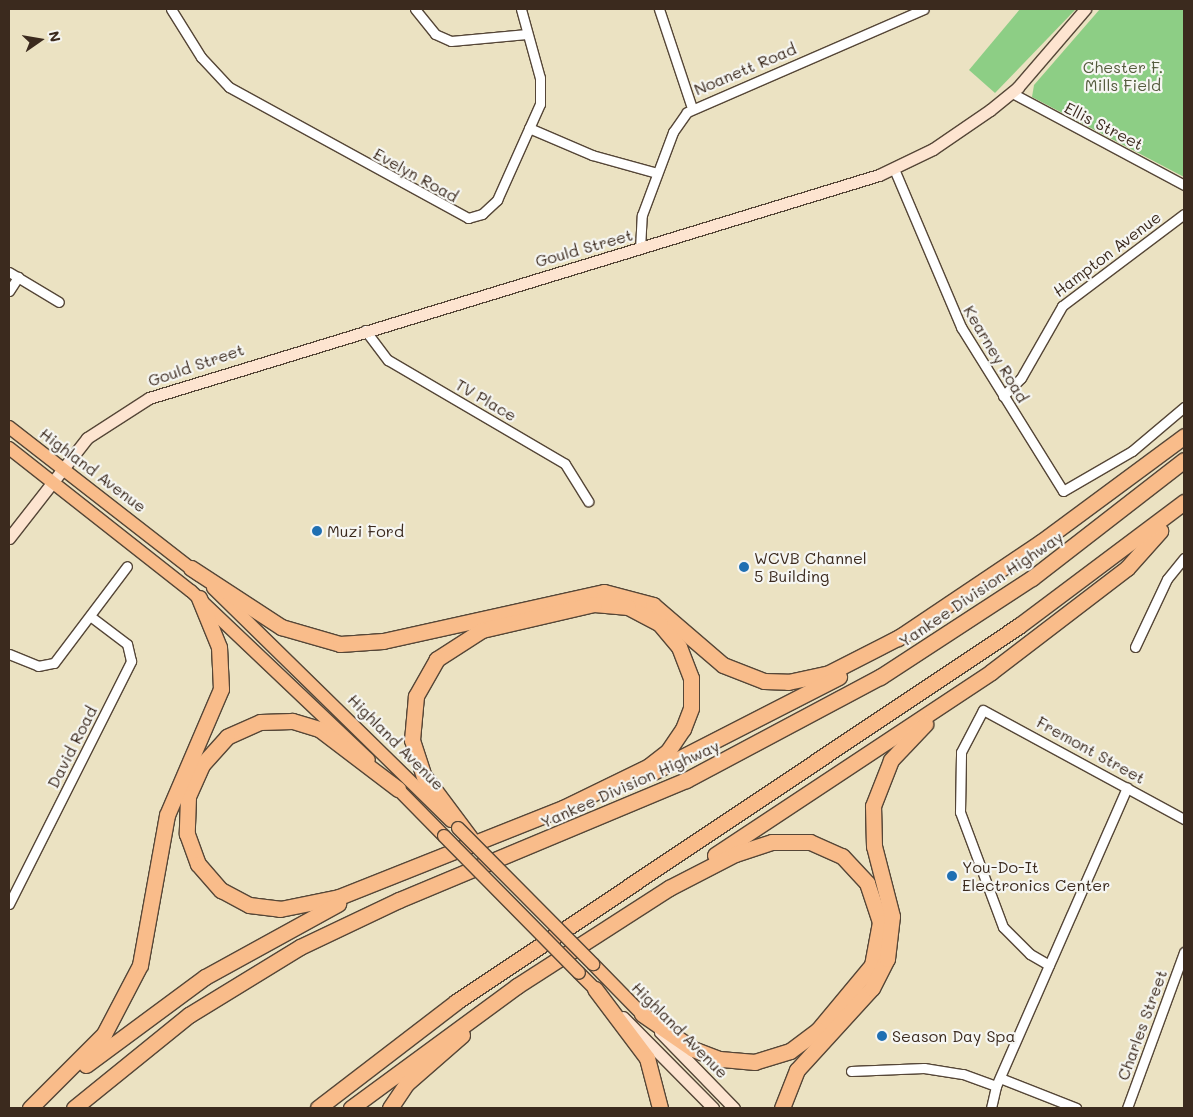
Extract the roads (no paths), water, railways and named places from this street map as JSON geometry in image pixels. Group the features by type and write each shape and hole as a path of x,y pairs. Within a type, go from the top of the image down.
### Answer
{"highway":[{"path":"398,789 324,731 292,721 260,722 227,737 202,764 186,804 189,841 214,884 234,898 264,909 318,903 428,863 563,808 616,789 736,732 842,675 1004,569 1184,436"},
{"name":"Yankee Division Highway","path":"74,1108 189,1015 292,951 399,900 678,784 880,677 1032,578 1184,460"},
{"path":"351,1108 452,1030 548,969 964,691 1127,568 1184,503"},
{"path":"318,1108 456,1002 1020,625 1184,503"},
{"path":"191,568 280,627 340,644 383,641 604,592 653,605 723,664 764,681 795,682 827,674 905,634"},
{"path":"30,1108 104,1034 140,966 166,816 221,689 219,647 199,598"},
{"path":"472,842 427,780 412,740 413,705 434,663 458,641 488,628 594,604 633,609 660,624 684,656 692,692 686,722 672,746 654,763 563,808"},
{"path":"782,1108 797,1070 872,988 887,959 892,916 872,826 883,775 912,736 964,691"},
{"path":"642,1014 712,1058 749,1062 776,1057 806,1041 854,991 869,971 878,947 879,916 867,883 849,861 819,844 790,841 756,846 669,888"},
{"path":"38,1108 113,1043 205,978 290,928 428,863"},
{"path":"390,1108 400,1091 439,1054 548,969"},
{"path":"595,988 647,1058 658,1088 660,1108"}],"main road":[{"name":"Gould Street","path":"9,538 63,467 98,428 149,398 366,330 640,249 894,169 958,134 1012,92 1085,9"},
{"name":"Highland Avenue","path":"9,427 191,568 310,679 460,827"},
{"name":"Highland Avenue","path":"9,448 199,598 398,789 713,1108"},
{"name":"Highland Avenue","path":"472,842 734,1108"}],"street":[{"name":"Evelyn Road","path":"171,9 201,57 229,87 460,217 478,216 494,204 529,128 542,93 521,9"},
{"path":"415,9 435,34 451,41 527,34"},
{"path":"660,9 692,108"},
{"name":"Noanett Road","path":"640,249 638,227 657,173 673,132 692,108 924,9"},
{"name":"Ellis Street","path":"1012,92 1184,186"},
{"path":"529,128 592,155 657,173"},
{"name":"Kearney Road","path":"894,169 956,318 1063,491 1125,456 1184,407"},
{"name":"Hampton Avenue","path":"1003,396 1021,378 1062,306 1184,214"},
{"path":"9,272 59,302"},
{"path":"9,291 18,277"},
{"name":"TV Place","path":"366,330 388,360 565,464 588,501"},
{"path":"1135,647 1167,579 1184,558"},
{"path":"9,654 38,666 50,665 128,566"},
{"name":"David Road","path":"9,904 130,666 127,644 90,616"},
{"name":"Fremont Street","path":"1049,965 1030,954 1003,927 960,812 960,752 982,710 1184,819"},
{"path":"991,1108 996,1086 1127,787"},
{"name":"Charles Street","path":"1127,1108 1184,952"},
{"path":"852,1071 924,1068 996,1086"},
{"path":"1000,1078 1076,1108"}],"place":[{"name":"Muzi Ford","path":"317,531"},
{"name":"WCVB Channel 5 Building","path":"744,567"},
{"name":"You-Do-It Electronics Center","path":"952,876"},
{"name":"Season Day Spa","path":"882,1036"}],"park label":[{"name":"Chester F. Mills Field","path":"1123,76"}]}
